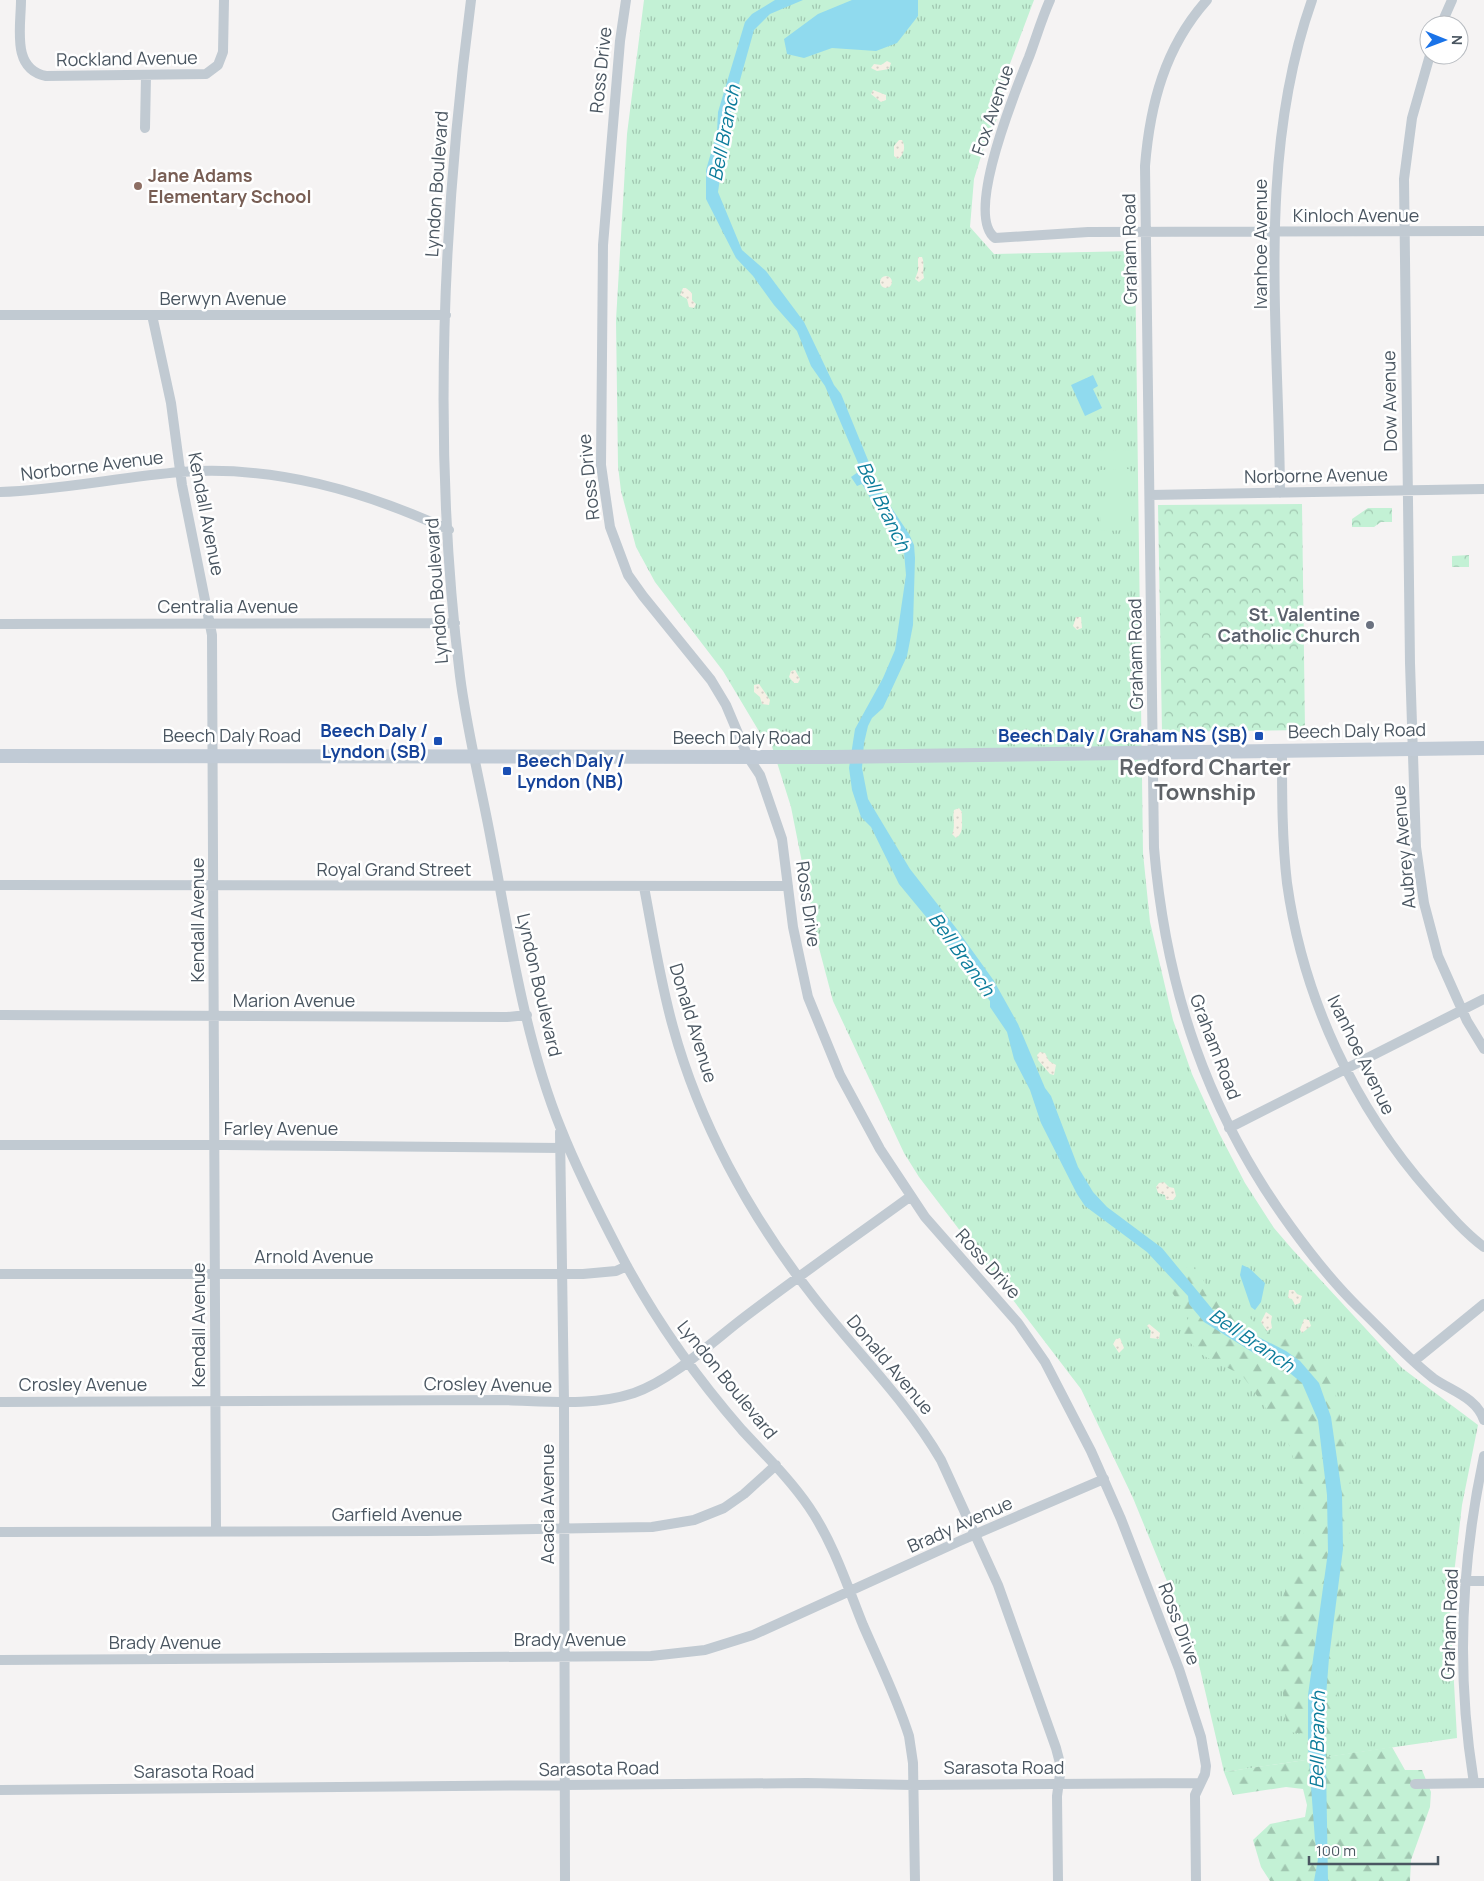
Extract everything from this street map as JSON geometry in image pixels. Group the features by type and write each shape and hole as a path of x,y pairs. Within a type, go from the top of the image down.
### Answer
{"main road":[{"name":"Beech Daly Road","path":"0,756 475,755 890,757 1484,748"}],"street":[{"name":"Rockland Avenue","path":"21,0 21,52 29,68 46,76 201,76 211,72 218,66 224,52 224,0"},
{"name":"Lyndon Boulevard","path":"471,0 454,148 446,315 445,427 449,530 455,623 463,692 527,1015 560,1128 595,1206 627,1266 686,1361 742,1430 776,1465 818,1520 905,1726 912,1752 915,1881"},
{"name":"Ross Drive","path":"626,0 620,41 603,245 600,422 604,500 614,543 628,575 711,680 726,705 748,757 760,775 782,840 803,976 818,1025 859,1113 911,1196 941,1237 996,1296 1028,1336 1064,1397 1104,1479 1179,1669 1192,1707 1204,1756 1204,1774 1198,1783"},
{"name":"Fox Avenue","path":"989,234 986,225 986,194 996,145 1050,0"},
{"name":"Graham Road","path":"1207,0 1180,36 1171,53 1156,94 1147,147 1146,233 1154,848 1168,956 1191,1039 1229,1128 1266,1193 1319,1264 1354,1303 1434,1378 1479,1409 1484,1420"},
{"name":"Ivanhoe Avenue","path":"1280,493 1276,232 1278,154 1282,118 1295,54 1312,0"},
{"path":"1445,15 1452,0"},
{"name":"Dow Avenue","path":"1412,750 1404,179 1408,139 1427,65"},
{"path":"145,128 146,76"},
{"name":"Kinloch Avenue","path":"989,234 994,238 1000,238 1088,232 1484,231"},
{"name":"Berwyn Avenue","path":"0,315 446,315"},
{"name":"Kendall Avenue","path":"152,315 171,403 181,472 210,624 214,678 216,1531"},
{"name":"Norborne Avenue","path":"0,492 69,487 181,472 250,473 316,483 386,502 449,530"},
{"name":"Norborne Avenue","path":"1150,495 1484,489"},
{"name":"Centralia Avenue","path":"0,624 455,623"},
{"name":"Aubrey Avenue","path":"1412,750 1416,847 1424,903 1438,956 1462,1010 1484,1049"},
{"name":"Ivanhoe Avenue","path":"1282,751 1286,869 1298,941 1314,998 1346,1069 1394,1151 1439,1203 1484,1247"},
{"name":"Royal Grand Street","path":"0,884 788,886"},
{"name":"Donald Avenue","path":"644,887 660,974 673,1028 691,1079 734,1174 761,1222 799,1277 842,1333 920,1426 941,1460 1009,1614 1051,1731 1061,1768 1057,1796 1058,1881"},
{"path":"1229,1128 1484,999"},
{"name":"Marion Avenue","path":"0,1015 507,1017 527,1015"},
{"name":"Acacia Avenue","path":"560,1128 564,1402 565,1881"},
{"name":"Farley Avenue","path":"0,1145 561,1148"},
{"name":"Crosley Avenue","path":"0,1402 502,1400 564,1402 601,1400 633,1393 663,1378 911,1196"},
{"name":"Arnold Avenue","path":"0,1274 562,1274 616,1271 627,1266"},
{"path":"1414,1361 1484,1304"},
{"name":"Graham Road","path":"1479,1783 1463,1672 1465,1581 1474,1510 1484,1456"},
{"name":"Garfield Avenue","path":"0,1532 564,1530 652,1527 694,1520 733,1503 776,1465"},
{"name":"Brady Avenue","path":"0,1660 652,1656 705,1650 753,1635 1104,1479"},
{"path":"1465,1581 1484,1581"},
{"path":"1196,1881 1195,1795 1198,1783"},
{"name":"Sarasota Road","path":"0,1790 564,1785 1198,1783"},
{"path":"1415,1784 1479,1783"}],"green space":[{"path":"644,0 1034,0 1005,77 998,116 983,150 974,179 970,227 994,254 1135,251 1143,853 1150,922 1173,1020 1192,1074 1219,1133 1245,1183 1274,1228 1402,1368 1478,1425 1462,1505 1450,1609 1457,1738 1224,1772 1196,1652 1133,1498 1081,1389 919,1177 904,1153 833,1001 819,948 791,807 769,737 760,733 723,671 655,582 636,547 621,491 618,466 616,320 627,134"},
{"path":"1130,450 1130,465 1099,465 1099,451"},
{"path":"1130,469 1130,484 1099,484 1099,470"},
{"path":"1130,497 1131,512 1100,512 1100,498"},
{"path":"1302,504 1305,730 1162,732 1158,505"},
{"path":"1368,508 1392,508 1392,522 1381,522 1374,527 1352,527 1352,519"},
{"path":"1100,516 1131,516 1131,530 1101,531"},
{"path":"1469,555 1469,567 1452,567 1452,556"},
{"path":"1191,1264 1217,1299 1247,1316 1274,1337 1295,1339 1322,1359 1334,1385 1350,1469 1351,1513 1346,1580 1341,1604 1337,1662 1337,1704 1332,1736 1287,1732 1279,1656 1281,1620 1287,1577 1303,1549 1304,1511 1299,1476 1286,1436 1242,1375 1204,1356 1180,1333 1189,1317 1166,1284"},
{"path":"1392,1747 1405,1770 1422,1770 1431,1792 1430,1807 1411,1860 1410,1881 1270,1881 1261,1867 1253,1840 1270,1824 1305,1817 1307,1805 1303,1789 1286,1787 1233,1795 1224,1772"}],"sand":[{"path":"887,61 891,63 889,69 877,71 871,68 874,64 881,65"},
{"path":"873,90 886,95 886,100 881,102 871,94"},
{"path":"899,140 902,140 904,148 902,155 898,159 894,156 894,146"},
{"path":"918,257 922,257 923,260 924,278 919,282 915,279 918,271"},
{"path":"886,276 892,282 886,288 880,282"},
{"path":"683,288 692,293 692,300 696,304 694,308 689,307 687,299 680,295"},
{"path":"1076,617 1081,617 1082,628 1077,630 1073,626"},
{"path":"795,670 800,679 798,683 794,683 789,677 791,671"},
{"path":"759,684 770,700 769,705 762,704 760,697 754,692 754,685"},
{"path":"959,808 962,812 962,826 961,833 956,838 952,834 954,810"},
{"path":"1040,1052 1045,1053 1049,1061 1056,1065 1054,1075 1050,1074 1038,1060 1037,1055"},
{"path":"1164,1182 1169,1187 1174,1188 1176,1196 1173,1200 1166,1200 1165,1195 1158,1193 1156,1187 1159,1183"},
{"path":"1289,1290 1294,1290 1302,1296 1300,1303 1295,1305 1292,1299 1288,1298"},
{"path":"1266,1312 1272,1316 1272,1328 1267,1331 1261,1322"},
{"path":"1304,1319 1309,1320 1311,1326 1302,1333 1300,1330"},
{"path":"1149,1324 1160,1333 1159,1339 1150,1338 1151,1331 1147,1326"},
{"path":"1120,1338 1124,1348 1119,1353 1113,1344 1116,1339"}],"water":[{"name":"Bell Branch","path":"775,0 803,0 770,14 754,30 728,123 718,192 742,250 766,271 804,322 834,385 841,394 881,492 909,534 914,545 913,625 907,656 883,708 872,718 868,726 864,743 862,768 868,799 910,869 994,981 1018,1024 1045,1088 1051,1096 1078,1167 1093,1192 1107,1207 1162,1248 1213,1310 1229,1322 1286,1351 1300,1361 1319,1383 1331,1417 1342,1494 1343,1549 1329,1658 1325,1709 1328,1881 1314,1881 1318,1859 1308,1746 1308,1695 1328,1552 1327,1495 1318,1420 1302,1383 1280,1365 1257,1355 1204,1322 1189,1304 1188,1296 1147,1252 1085,1206 1041,1123 1030,1090 1014,1059 1007,1032 990,1007 990,1001 899,884 871,827 861,817 852,790 849,768 855,729 883,678 895,650 906,575 904,552 891,525 873,503 862,484 857,486 851,477 861,470 825,386 811,366 797,331 774,305 753,276 736,258 706,199 706,170 717,132 718,112 745,22 752,14"},
{"path":"852,0 918,0 918,16 897,43 876,51 832,48 804,58 787,54 784,39 818,14"},
{"path":"1093,375 1098,386 1093,389 1102,408 1085,416 1071,385"},
{"path":"1242,1265 1249,1268 1265,1283 1261,1302 1255,1310 1251,1307 1240,1275"}],"place":[{"name":"Jane Adams Elementary School","path":"138,186"},
{"name":"St. Valentine Catholic Church","path":"1370,625"},
{"name":"Beech Daly / Graham NS (SB)","path":"1259,736"},
{"name":"Beech Daly / Lyndon (SB)","path":"438,741"},
{"name":"Beech Daly / Lyndon (NB)","path":"507,771"}],"district":[{"name":"Redford Charter Township","path":"1205,780"}]}
